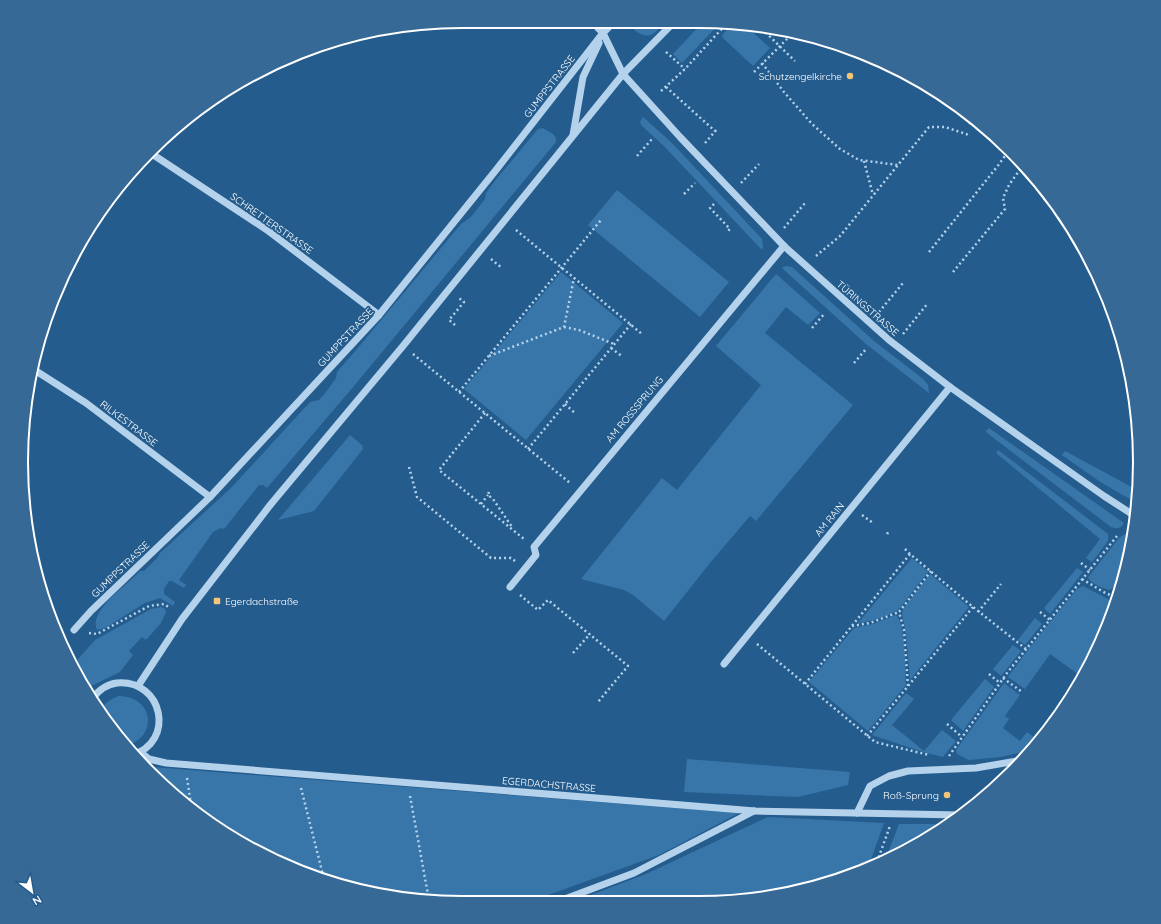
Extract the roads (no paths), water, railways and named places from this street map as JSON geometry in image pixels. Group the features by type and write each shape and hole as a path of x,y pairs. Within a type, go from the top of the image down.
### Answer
{"street":[{"path":"598,28 603,33 623,74"},
{"path":"603,33 605,28"},
{"name":"GUMPPSTRASSE","path":"74,630 91,611 210,497 379,315 608,28"},
{"name":"GUMPPSTRASSE","path":"138,686 182,619 233,551 403,346 623,74 668,28"},
{"name":"GUMPPSTRASSE","path":"572,137 583,77 603,33"},
{"name":"TÜRINGSTRASSE","path":"623,74 685,143 784,246 889,340 950,387 1130,513"},
{"name":"SCHRETTERSTRASSE","path":"154,156 267,230 379,315"},
{"name":"AM ROSSSPRUNG","path":"510,588 536,555 534,547 784,246"},
{"name":"RILKESTRASSE","path":"38,371 86,403 210,497"},
{"name":"AM RAIN","path":"724,664 950,387"},
{"path":"96,695 102,688 126,682 138,686 148,692 155,702 159,713 159,725 155,736 148,746 140,752"},
{"name":"EGERDACHSTRASSE","path":"140,752 149,759 185,764 755,811 951,815"},
{"path":"857,813 870,786 889,776 908,771 976,768 1013,762"},
{"path":"573,896 634,873 755,811"}],"place":[{"name":"Schutzengelkirche","path":"850,76"},
{"name":"Egerdachstraße","path":"217,601"},
{"name":"Roß-Sprung","path":"947,795"}]}
